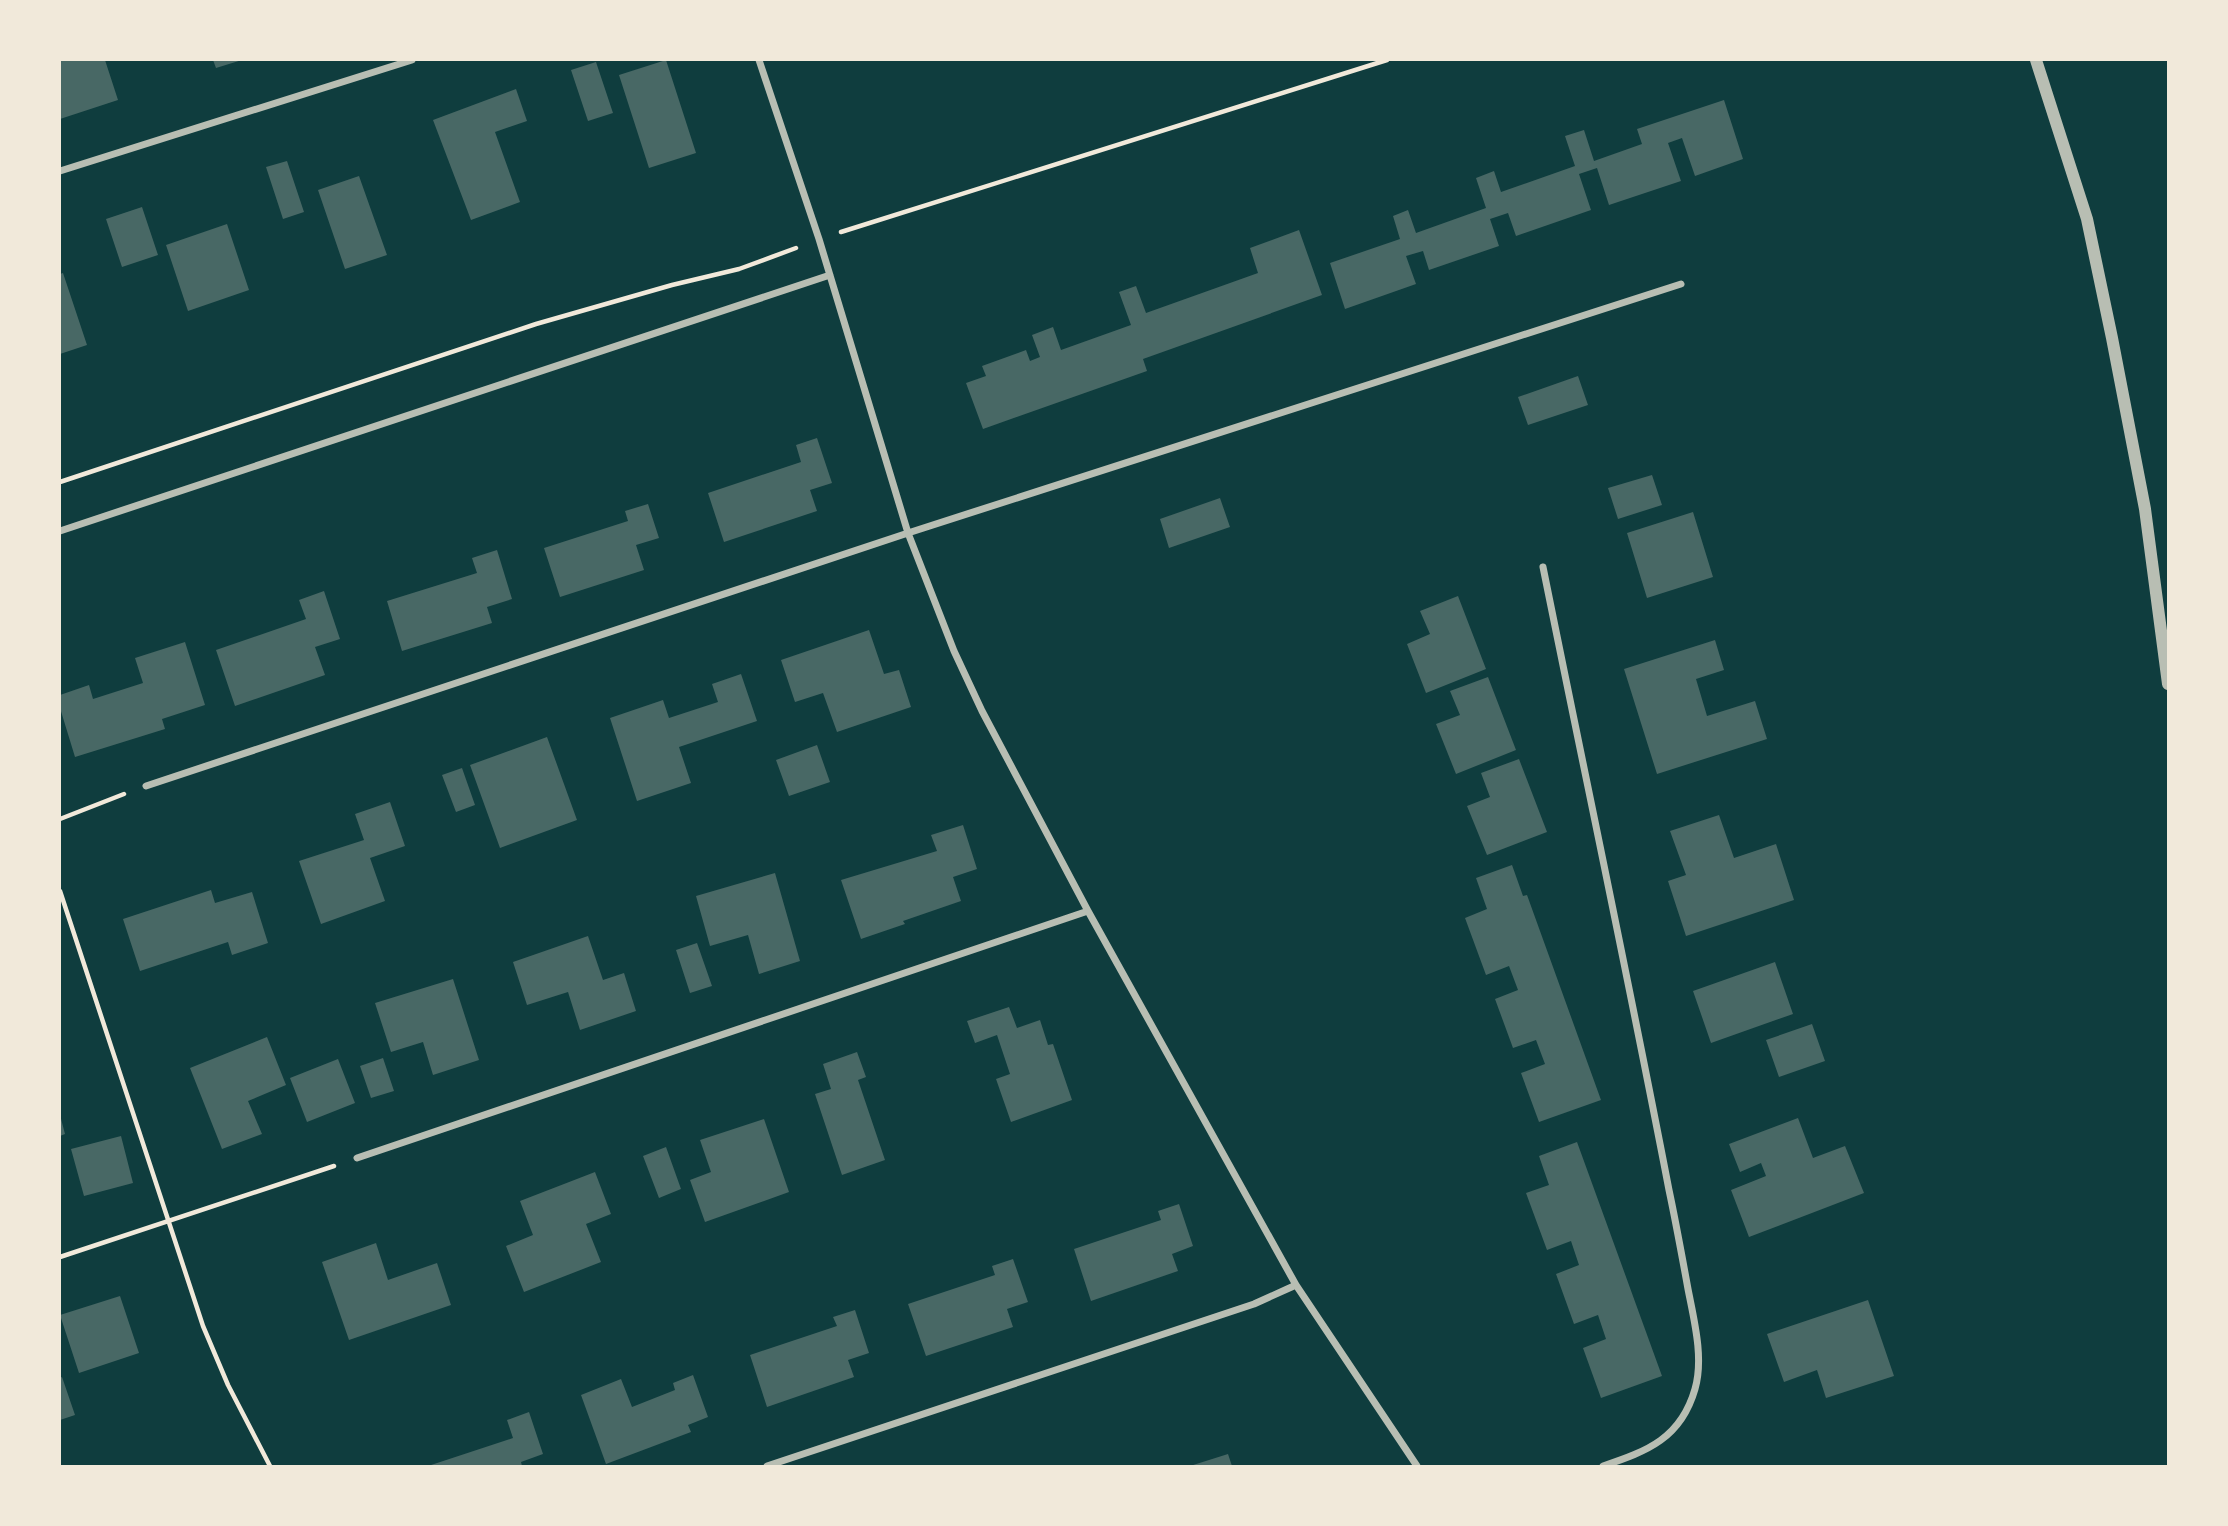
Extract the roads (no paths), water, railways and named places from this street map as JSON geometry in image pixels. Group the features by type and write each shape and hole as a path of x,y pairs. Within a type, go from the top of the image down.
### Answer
{"street":[{"path":"60,171 412,60"},
{"path":"759,60 819,239 908,533 954,651 982,711 1088,911 1296,1284 1417,1466"},
{"path":"2036,60 2087,219 2145,509 2168,684"},
{"path":"60,531 830,275"},
{"path":"145,786 908,533 1681,284"},
{"path":"1543,567 1661,1146 1696,1334 1696,1386 1677,1426 1672,1433 1648,1449 1604,1466"},
{"path":"357,1158 1088,911"},
{"path":"767,1466 1254,1304 1296,1284"}]}
